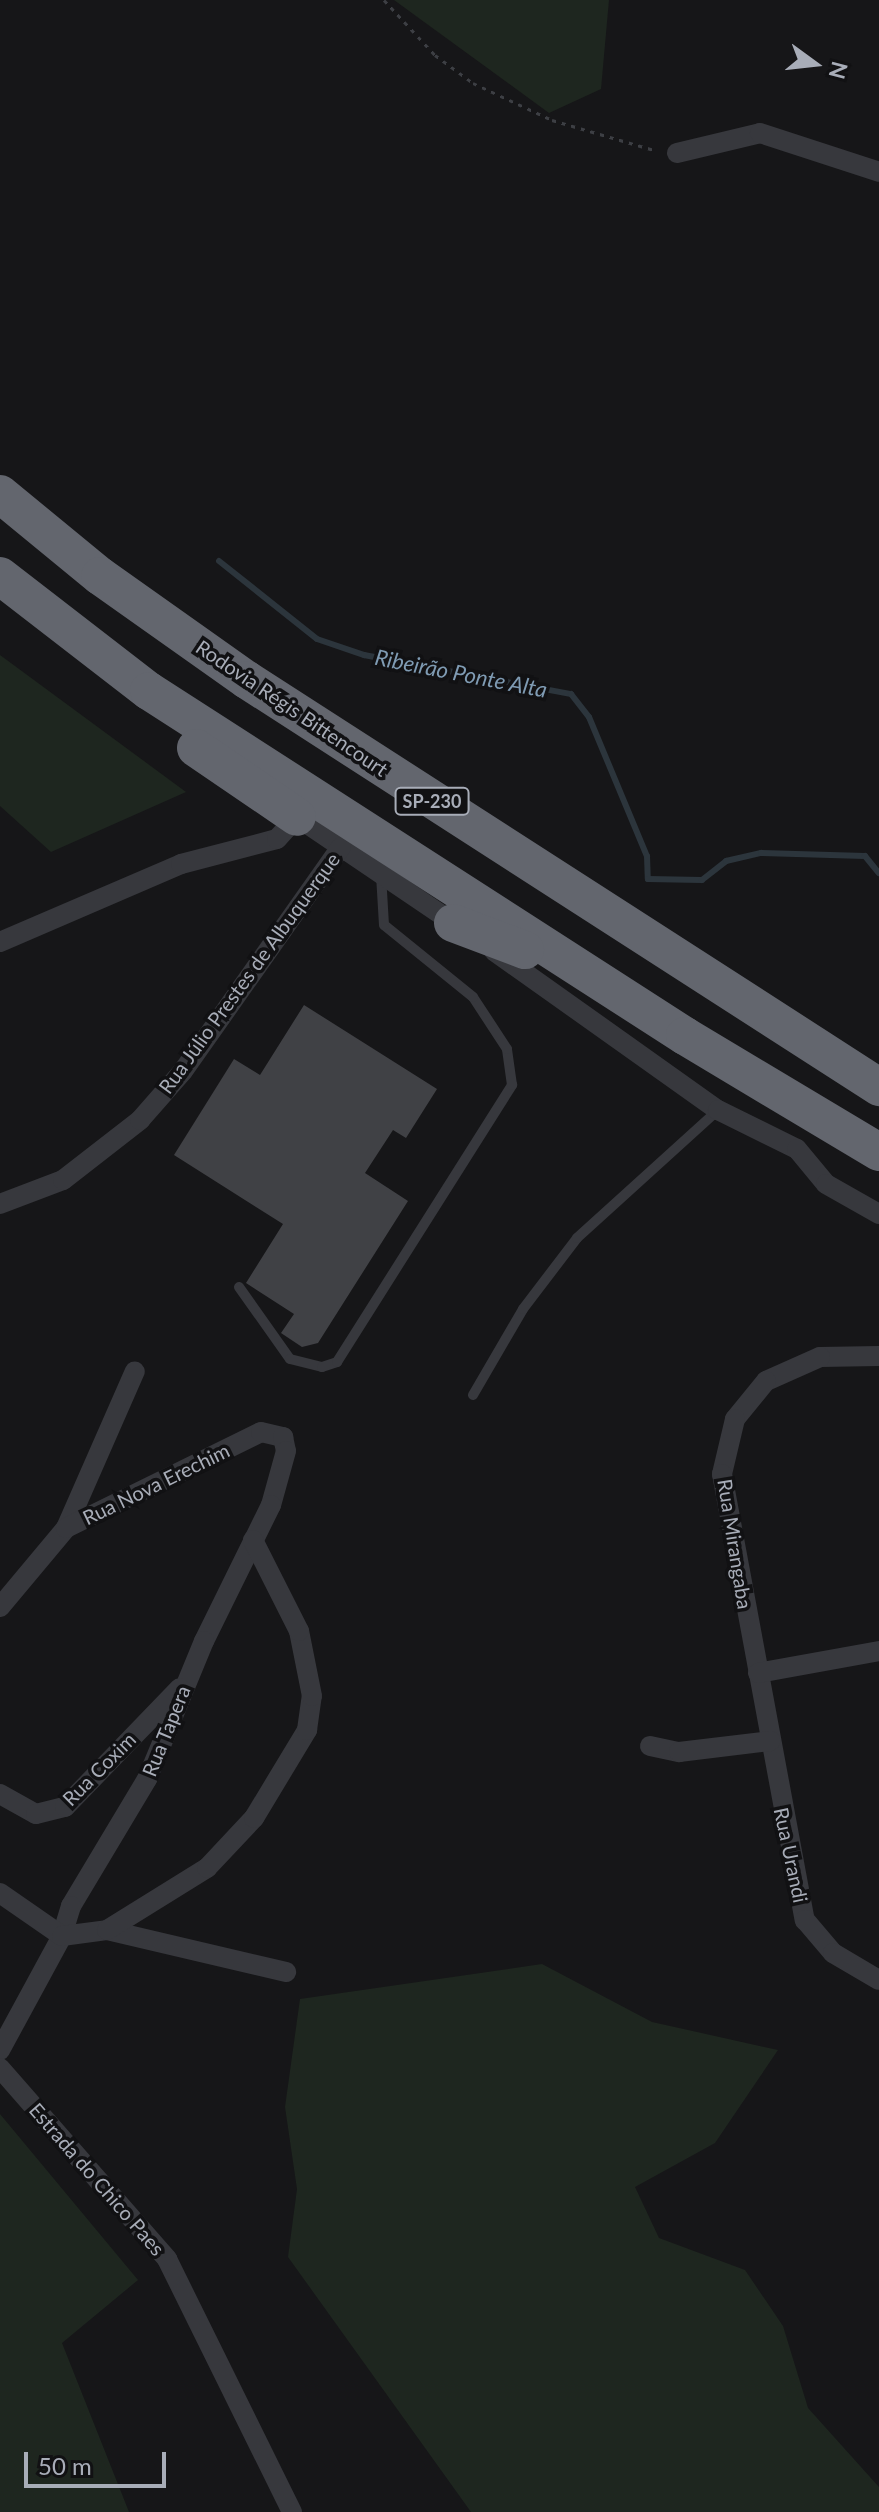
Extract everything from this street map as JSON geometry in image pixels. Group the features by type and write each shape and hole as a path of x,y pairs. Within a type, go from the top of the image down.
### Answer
{"highway":[{"name":"Rodovia Régis Bittencourt","path":"0,494 100,576 247,680 879,1087"},
{"name":"SP-230","path":"0,576 149,691 685,1036 879,1152"},
{"path":"149,691 157,722 297,817"},
{"path":"453,923 547,961 685,1036"}],"street":[{"path":"677,153 760,133 879,172"},
{"path":"0,942 181,864 277,839 297,817 718,1110 797,1149 826,1184 879,1214"},
{"name":"Rua Júlio Prestes de Albuquerque","path":"0,1204 63,1180 140,1120 183,1071 341,847"},
{"name":"Rua Mirangaba","path":"770,1741 727,1522 725,1444 752,1396 786,1367 853,1352 879,1356"},
{"name":"Rua Nova Erechim","path":"0,1607 66,1528 135,1371"},
{"name":"Rua Tapera","path":"0,2050 62,1936 71,1906 147,1779 185,1682 275,1493 286,1442 268,1431 245,1440"},
{"name":"Rua Nova Erechim","path":"66,1528 245,1440"},
{"path":"107,1930 207,1868 254,1818 307,1730 312,1696 299,1631 253,1540"},
{"path":"758,1673 879,1651"},
{"name":"Rua Coxim","path":"0,1794 36,1814 65,1807 185,1682"},
{"path":"650,1746 679,1752 770,1741"},
{"name":"Rua Urandi","path":"770,1741 805,1920 833,1953 879,1980"},
{"path":"0,1893 62,1936 107,1930 286,1972"},
{"name":"Estrada do Chico Paes","path":"0,2068 167,2259 292,2512"}],"lane":[{"path":"239,1287 290,1359 322,1367 337,1362 512,1085 507,1049 473,997 384,925 381,874"},
{"path":"473,1395 523,1309 577,1238 718,1110"}],"path":[{"path":"384,0 435,55 473,83 552,120 677,153"}],"shaded area":[{"path":"394,0 609,0 601,89 549,113"},
{"path":"0,655 186,792 51,852 0,806"},
{"path":"542,1964 652,2022 778,2050 715,2143 635,2187 659,2238 745,2270 783,2326 808,2408 879,2487 879,2512 471,2512 288,2257 297,2189 285,2107 300,1999"},
{"path":"0,2114 138,2280 62,2343 129,2512 0,2512"}],"building":[{"path":"304,1005 437,1089 406,1138 393,1130 365,1173 408,1201 318,1343 302,1347 281,1333 294,1314 246,1283 283,1224 174,1155 234,1059 260,1075"}],"waterway":[{"name":"Ribeirão Ponte Alta","path":"219,561 317,639 364,655 571,694 589,717 647,856 648,879 702,880 726,861 761,853 865,856 879,873"}]}
